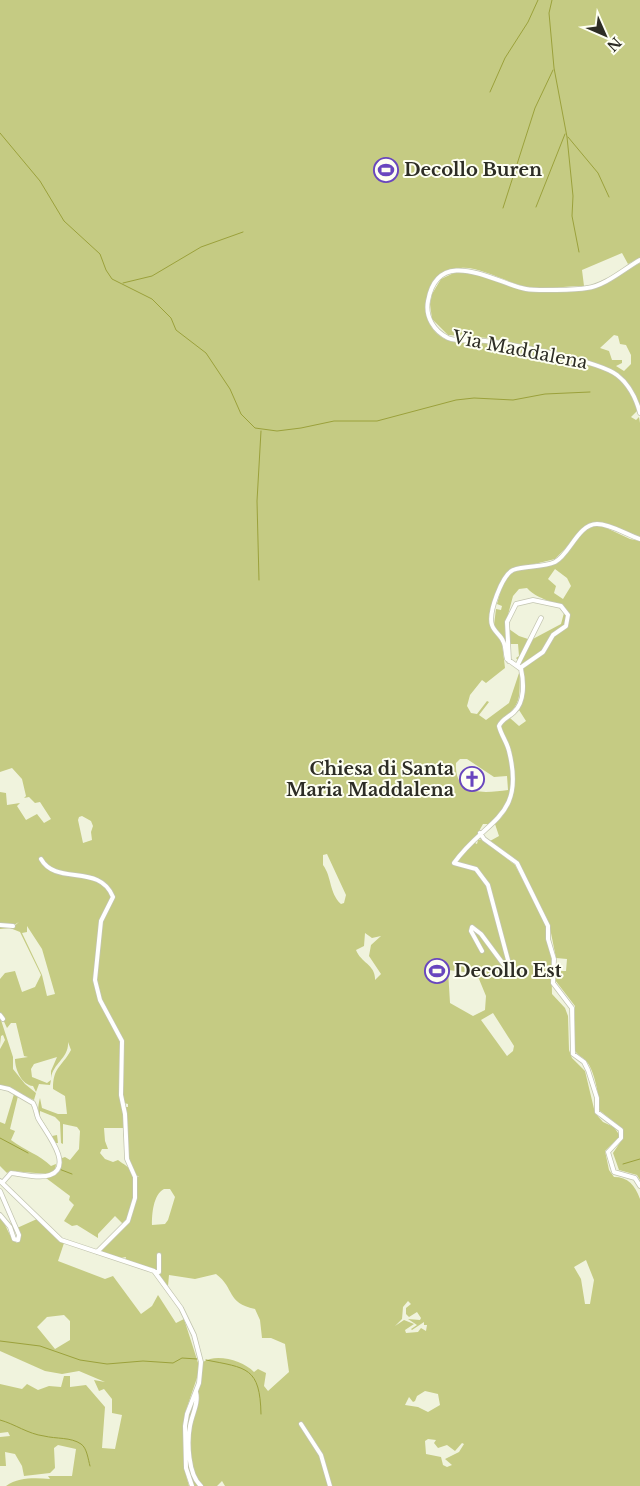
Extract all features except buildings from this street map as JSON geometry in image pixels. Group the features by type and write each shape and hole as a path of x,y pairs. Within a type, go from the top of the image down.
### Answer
{"street":[{"name":"Via Maddalena","path":"640,260 600,283 586,288 526,289 473,271 457,270 443,276 435,284 428,306 433,325 450,339 489,341 607,369 629,387 640,413"},
{"path":"519,667 506,658 504,641 492,626 491,618 500,587 509,573 554,562 564,554 580,534 593,525 604,525 640,539"},
{"path":"509,661 507,622 516,604 533,600 561,606 568,615 566,626 553,635 543,652 519,667"},
{"path":"482,951 472,927 476,929 492,948 506,969 509,968 488,885 476,869 455,864 480,833 499,820 512,795 511,760 499,726 518,706 523,685 519,667 541,618"},
{"path":"480,833 484,839 516,863 544,917 554,959 553,983 572,1008 573,1054 584,1062 588,1070 597,1098 598,1112 621,1130 621,1139 608,1152 614,1172 635,1178 640,1186"},
{"path":"41,859 46,867 56,873 95,878 113,896 101,921 95,980 100,1000 122,1040 121,1095 125,1114 127,1159 136,1177 135,1198 128,1221 97,1252"},
{"path":"0,925 13,926"},
{"path":"0,1015 2,1019"},
{"path":"0,1087 9,1089 33,1103 38,1117 56,1147 59,1157 57,1169 51,1174 36,1176 11,1173 1,1182 61,1240 155,1272 181,1308 194,1335 201,1362 196,1392 187,1414 185,1426 186,1468 192,1486"},
{"path":"0,1191 19,1235 18,1240 14,1239 10,1227 0,1215"},
{"path":"155,1272 159,1272 159,1255"},
{"path":"196,1392 197,1402 189,1433 190,1453 193,1472 201,1486"},
{"path":"300,1424 322,1455 330,1486"}],"green space":[{"path":"0,0 640,0 640,258 628,264 622,253 582,270 584,286 555,288 527,287 484,272 461,268 449,271 432,286 426,308 433,330 448,340 484,343 532,351 592,366 617,376 627,387 634,401 637,411 631,417 636,420 639,417 640,538 599,522 593,522 555,559 510,570 504,576 489,620 491,628 502,643 505,668 486,683 482,680 470,695 467,706 471,713 477,714 487,701 489,702 479,715 486,720 509,703 520,670 520,687 516,705 500,722 511,764 512,787 510,797 504,809 491,824 483,824 473,842 477,844 478,840 482,839 515,865 546,925 547,943 551,954 552,994 565,1008 568,1016 569,1050 572,1058 585,1071 595,1113 603,1122 614,1127 620,1136 605,1151 609,1170 614,1177 627,1180 636,1190 640,1199 640,1486 225,1486 222,1481 217,1486 193,1486 187,1459 186,1431 203,1362 209,1359 222,1358 237,1362 254,1372 258,1369 266,1373 264,1386 268,1391 289,1372 285,1344 271,1338 262,1338 260,1320 255,1309 239,1303 222,1279 216,1274 195,1279 169,1275 168,1286 152,1268 125,1260 126,1257 121,1258 100,1251 131,1217 133,1203 123,1224 115,1216 98,1234 98,1238 77,1225 72,1226 64,1221 74,1205 69,1200 70,1196 46,1178 56,1173 62,1158 65,1157 70,1160 79,1149 80,1131 77,1127 63,1124 63,1144 61,1143 60,1122 55,1117 40,1111 40,1117 52,1136 57,1135 58,1143 55,1143 41,1122 38,1112 38,1106 40,1098 42,1108 58,1114 67,1114 65,1096 53,1089 53,1082 56,1072 71,1050 68,1042 68,1048 52,1073 51,1078 51,1071 57,1057 34,1064 31,1069 32,1077 47,1083 51,1080 50,1085 39,1084 36,1092 33,1086 22,1080 16,1068 15,1059 28,1057 24,1056 16,1023 11,1023 7,1028 0,1013 0,979 5,973 15,971 22,992 35,987 41,975 20,932 10,928 0,929 0,926 13,927 19,922 14,925 0,924 0,792 6,793 7,805 20,803 17,806 26,820 37,814 44,823 51,819 40,802 35,803 29,797 24,798 26,796 22,779 12,768 0,772","holes":["460,759 467,759 494,777 507,776 508,790 490,792 473,790 460,782 456,763","82,816 91,821 93,826 91,832 92,840 83,843 78,820","327,854 346,895 344,903 341,904 334,895 323,865 323,855","27,926 42,949 55,994 47,996 42,975 22,933 27,932","365,933 372,938 381,936 371,945 369,956 381,974 375,980 371,967 356,950 364,946","448,970 464,972 479,979 486,996 485,1010 473,1016 450,1003","493,1013 514,1046 513,1051 507,1056 481,1020","124,1103 128,1104 128,1107 126,1107 127,1135 131,1166 134,1173 139,1177 136,1177 134,1189 134,1179 128,1167 118,1160 113,1162 105,1159 100,1153 102,1149 108,1149 104,1128 123,1128 125,1148","164,1189 170,1189 175,1197 165,1224 152,1225 155,1200","586,1260 594,1280 590,1304 585,1304 581,1279 574,1267","408,1301 411,1304 406,1308 406,1314 409,1317 417,1312 421,1318 420,1320 408,1319 417,1325 411,1329 424,1322 424,1325 427,1325 426,1331 421,1328 418,1332 406,1333 405,1330 414,1324 404,1320 395,1326 402,1319 403,1307","425,1391 438,1394 440,1405 428,1412 418,1407 405,1405 409,1397 413,1402 417,1396","428,1439 436,1440 434,1443 438,1448 447,1445 455,1451 462,1443 464,1444 459,1452 445,1459 452,1465 447,1467 443,1465 441,1457 426,1454 425,1441"]},
{"path":"640,263 640,405 633,391 624,380 613,371 599,364 488,338 448,335 432,319 430,304 432,294 441,279 456,272 474,272 521,289 582,290","holes":["614,335 618,336 620,344 626,345 631,355 631,364 624,371 616,366 622,363 622,360 612,360 609,351 600,348"]},
{"path":"600,525 630,539 640,541 640,1180 637,1175 619,1170 613,1153 623,1138 623,1129 599,1110 594,1076 588,1064 574,1049 575,1006 555,980 555,971 566,971 567,959 556,958 550,928 523,870 490,841 499,836 495,824 504,814 513,791 511,766 501,728 502,724 510,718 519,726 526,721 519,710 524,694 524,667 516,658 519,656 518,644 506,644 494,625 496,609 501,610 502,606 497,604 501,591 506,578 512,572 544,567 553,563 580,535","holes":["555,569 567,578 571,586 563,599 554,593 556,586 548,579","527,588 537,596 556,605 564,613 561,624 531,640 519,636 505,626 513,596 519,589"]},
{"path":"0,1017 13,1057 13,1069 25,1084 36,1093 34,1100 0,1085 0,1049 5,1040 3,1035 1,1036 0,1045"},
{"path":"14,1094 18,1096 10,1129 15,1131 11,1140 51,1166 56,1164 55,1171 49,1174 10,1171 7,1173 0,1166 0,1122 5,1124"},
{"path":"0,1217 17,1243 21,1239 17,1228 37,1219 60,1242 64,1243 58,1261 105,1279 113,1276 141,1314 152,1306 158,1295 176,1323 184,1319 200,1369 185,1413 183,1427 184,1468 189,1486 6,1486 33,1478 50,1479 48,1476 72,1476 76,1449 58,1445 54,1448 55,1468 50,1473 24,1476 22,1466 15,1454 5,1452 6,1466 0,1466 0,1437 10,1436 8,1432 0,1433 0,1384 22,1389 27,1384 38,1390 49,1386 61,1387 64,1376 70,1376 70,1387 86,1385 105,1407 102,1448 115,1449 122,1415 112,1413 112,1399 104,1389 99,1391 94,1380 105,1382 79,1371 62,1374 45,1371 0,1351","holes":["64,1315 70,1321 70,1340 55,1349 37,1327 47,1317"]}],"waterway":[{"path":"490,92 505,58 528,22 538,0"},
{"path":"552,0 549,13 554,68 567,137 573,196 572,216 579,252"},
{"path":"503,208 535,108 553,70"},
{"path":"0,133 40,181 64,221 100,254 106,270 112,279 152,299 171,318 176,330 206,353 230,389 241,414 255,428 277,431 334,421 377,421 456,400 474,398 513,400 545,394 590,392"},
{"path":"536,207 565,134"},
{"path":"568,137 598,173 609,197"},
{"path":"123,283 152,276 201,247 243,232"},
{"path":"259,580 257,501 261,431"},
{"path":"0,1138 28,1153"},
{"path":"623,1164 640,1159"},
{"path":"59,1169 72,1174"},
{"path":"0,1341 40,1346 80,1360 107,1364 143,1361 173,1363 182,1358 197,1359"},
{"path":"206,1360 232,1365 248,1372 254,1378 258,1387 261,1414"},
{"path":"0,1420 38,1435 68,1439 81,1444 85,1448 90,1466"}],"place":[{"name":"Decollo Buren","path":"386,170"},
{"name":"Chiesa di Santa Maria Maddalena","path":"472,779"},
{"name":"Decollo Est","path":"437,971"}]}
